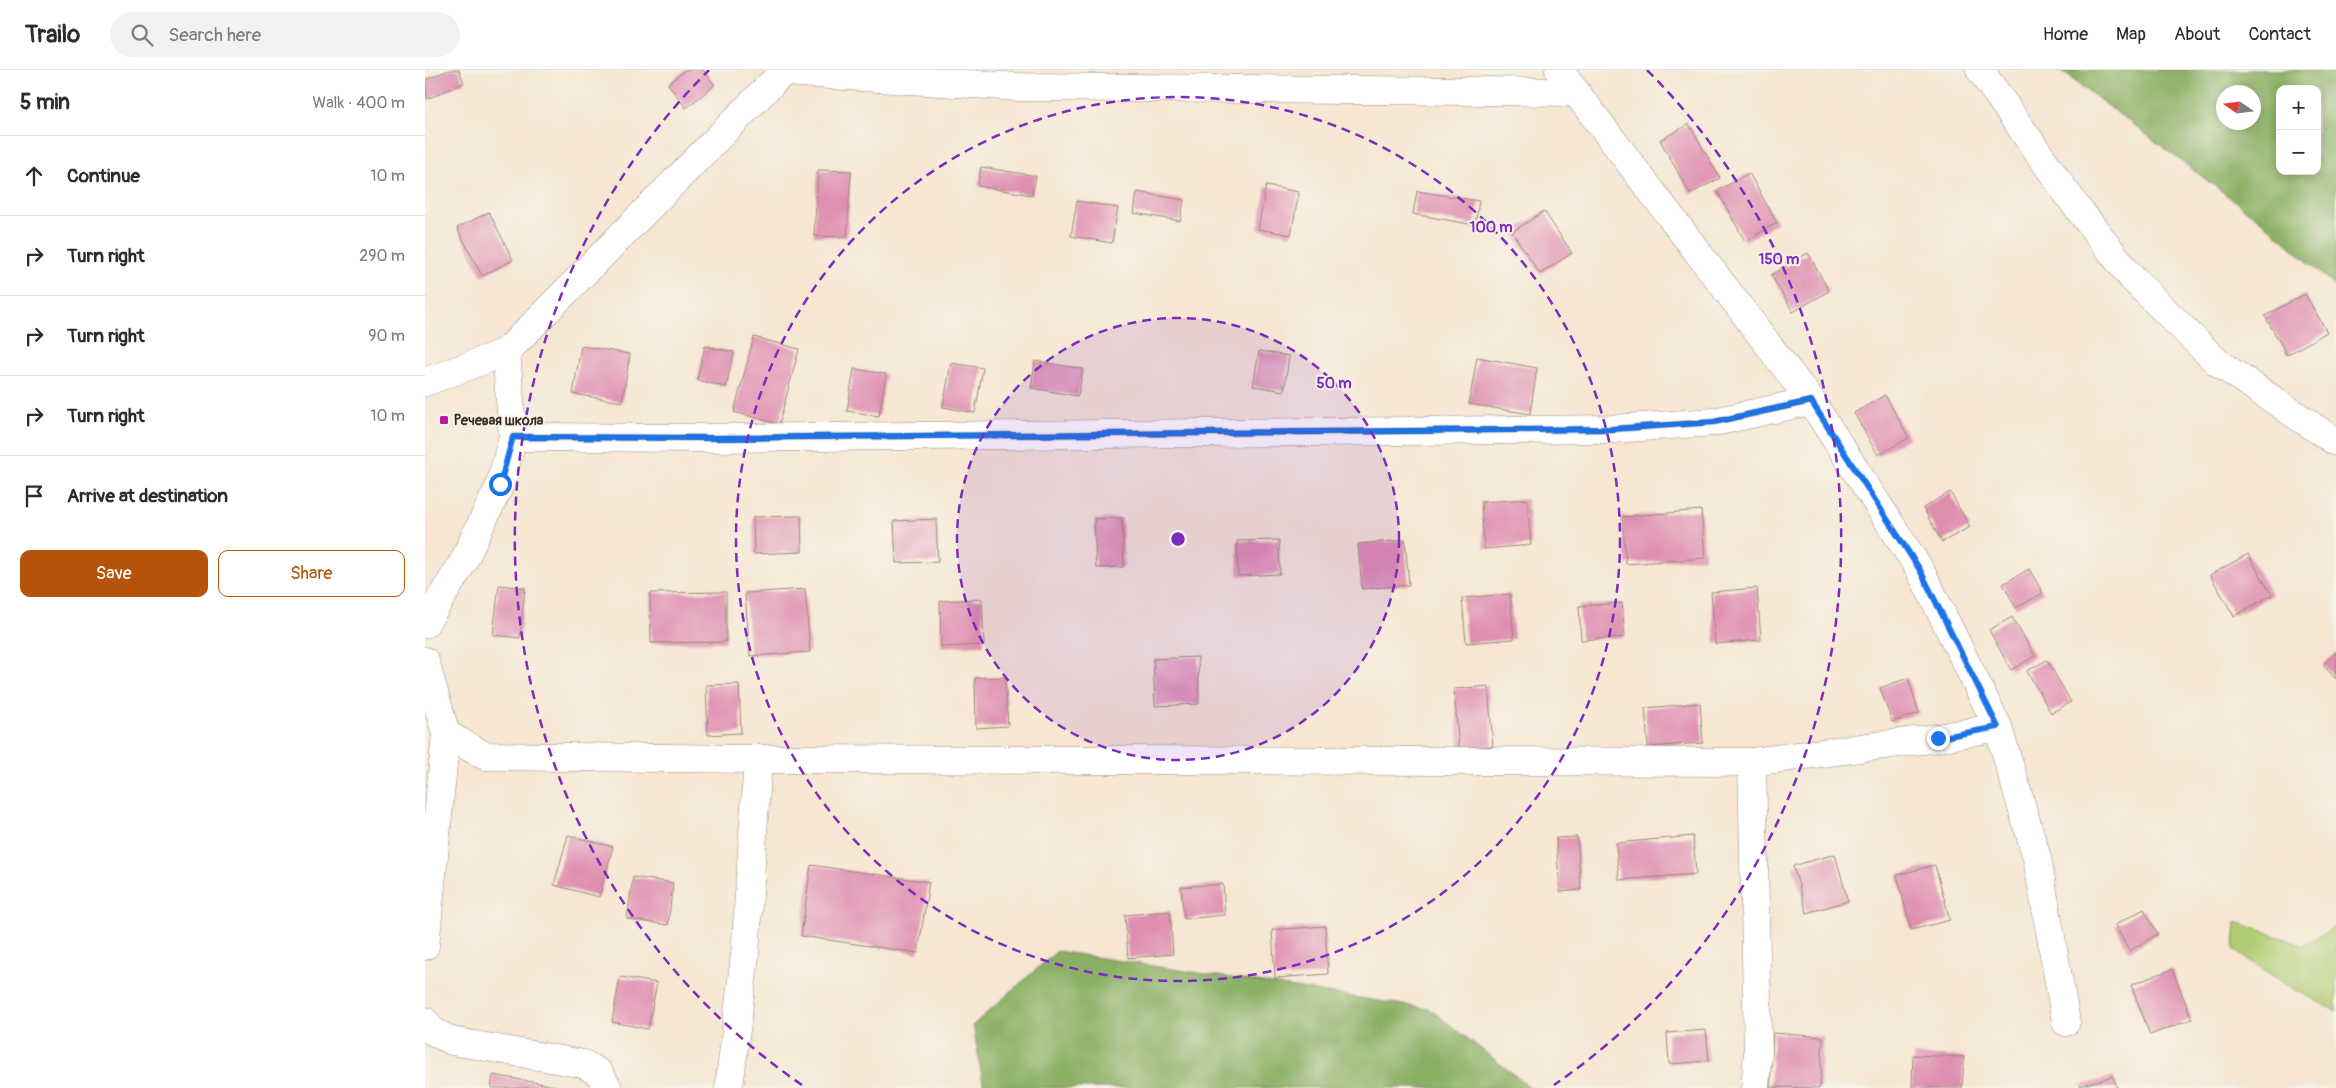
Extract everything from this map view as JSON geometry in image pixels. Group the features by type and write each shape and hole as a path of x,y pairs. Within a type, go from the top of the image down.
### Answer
{"street":[{"path":"1559,70 1811,401 1920,570 1998,727 2037,858 2065,1022"},
{"path":"1979,70 2076,206 2132,278 2217,362 2336,442"},
{"path":"425,382 506,352 784,71 1018,88 1575,92"},
{"path":"425,624 462,564 500,484 513,437 506,352"},
{"path":"513,437 712,438 1612,429 1714,422 1811,401"},
{"path":"425,661 446,734 425,946"},
{"path":"446,734 485,756 757,759 1752,762 1938,738 1998,727"},
{"path":"729,1088 745,955 757,759"},
{"path":"1752,762 1758,1052 1755,1088"},
{"path":"425,1021 433,1030 452,1041 584,1064 599,1073 608,1088"}],"green space":[{"path":"2060,70 2336,70 2336,287 2264,223"},
{"path":"2236,922 2302,945 2336,927 2336,1011 2290,987 2234,950"},
{"path":"1057,951 1430,1009 1531,1088 984,1088 973,1025"}],"building":[{"path":"449,70 459,70 464,83 427,99 425,80"},
{"path":"685,70 703,70 715,85 686,108 668,84"},
{"path":"1689,124 1720,178 1690,194 1660,140"},
{"path":"981,167 1036,176 1032,195 978,186"},
{"path":"818,170 851,171 847,237 814,236"},
{"path":"1749,173 1777,223 1745,241 1717,191"},
{"path":"1266,186 1299,192 1291,235 1258,229"},
{"path":"1417,191 1479,201 1475,225 1413,214"},
{"path":"1137,192 1184,200 1180,221 1134,213"},
{"path":"1077,201 1118,208 1112,243 1071,236"},
{"path":"1544,211 1572,253 1540,274 1512,232"},
{"path":"489,212 513,260 482,276 457,228"},
{"path":"1808,253 1829,291 1793,312 1771,275"},
{"path":"2305,294 2327,332 2287,355 2265,316"},
{"path":"754,337 799,349 779,424 734,412"},
{"path":"581,346 630,354 622,402 573,394"},
{"path":"705,346 734,352 726,387 697,380"},
{"path":"1259,351 1289,356 1284,391 1253,386"},
{"path":"1477,357 1537,368 1530,414 1469,404"},
{"path":"1035,361 1083,369 1078,396 1031,388"},
{"path":"951,363 983,368 975,413 943,407"},
{"path":"854,369 886,374 879,416 847,411"},
{"path":"1885,395 1909,438 1878,455 1854,413"},
{"path":"1950,492 1970,527 1942,542 1923,508"},
{"path":"1527,499 1531,545 1484,549 1481,502"},
{"path":"1701,510 1705,558 1626,564 1622,517"},
{"path":"801,516 802,552 754,554 753,517"},
{"path":"1122,518 1124,567 1096,568 1094,519"},
{"path":"936,519 938,562 896,563 894,521"},
{"path":"1279,540 1280,574 1238,576 1237,541"},
{"path":"1405,540 1409,585 1362,589 1358,544"},
{"path":"2248,554 2272,595 2234,616 2210,575"},
{"path":"2029,569 2043,593 2016,608 2003,584"},
{"path":"499,585 525,588 520,638 493,635"},
{"path":"1757,588 1761,640 1715,644 1711,592"},
{"path":"805,589 810,652 750,656 745,593"},
{"path":"726,592 726,642 651,643 650,593"},
{"path":"1510,594 1514,639 1466,643 1462,598"},
{"path":"982,599 984,645 941,647 940,601"},
{"path":"1622,603 1625,637 1581,640 1579,606"},
{"path":"2012,617 2035,656 2011,670 1989,630"},
{"path":"2336,652 2336,679 2323,665"},
{"path":"1198,657 1199,704 1155,706 1153,659"},
{"path":"2047,660 2071,702 2051,713 2027,671"},
{"path":"1005,677 1008,726 976,728 975,678"},
{"path":"1908,678 1919,713 1892,722 1880,688"},
{"path":"739,684 741,733 708,735 706,685"},
{"path":"1488,686 1493,746 1459,749 1454,689"},
{"path":"1700,703 1703,743 1648,747 1645,708"},
{"path":"568,835 613,847 599,897 554,885"},
{"path":"1693,836 1696,874 1619,880 1616,843"},
{"path":"1577,837 1581,890 1560,892 1556,838"},
{"path":"1835,854 1848,901 1807,913 1793,866"},
{"path":"811,865 929,882 918,953 801,936"},
{"path":"1935,865 1950,920 1911,930 1897,875"},
{"path":"633,877 673,883 668,925 627,919"},
{"path":"1223,884 1225,915 1184,919 1181,887"},
{"path":"2144,909 2158,934 2129,951 2115,925"},
{"path":"1170,911 1173,954 1128,958 1125,915"},
{"path":"1325,926 1328,974 1275,978 1272,930"},
{"path":"2172,969 2192,1019 2150,1035 2131,985"},
{"path":"620,977 657,983 648,1029 612,1022"},
{"path":"1706,1030 1709,1061 1669,1064 1667,1033"},
{"path":"1773,1033 1823,1037 1820,1088 1770,1087"},
{"path":"1913,1055 1964,1057 1962,1088 1912,1088"},
{"path":"493,1075 555,1086 554,1088 491,1088"},
{"path":"2113,1076 2117,1088 2081,1088 2080,1086"}],"transit line":[{"path":"513,437 712,438 1612,429 1714,422 1811,401"}],"place":[{"name":"Речевая школа","path":"444,420"}],"route":[{"path":"500,484 513,437 712,438 1612,429 1714,422 1811,401 1920,570 1998,727 1938,738"}]}
